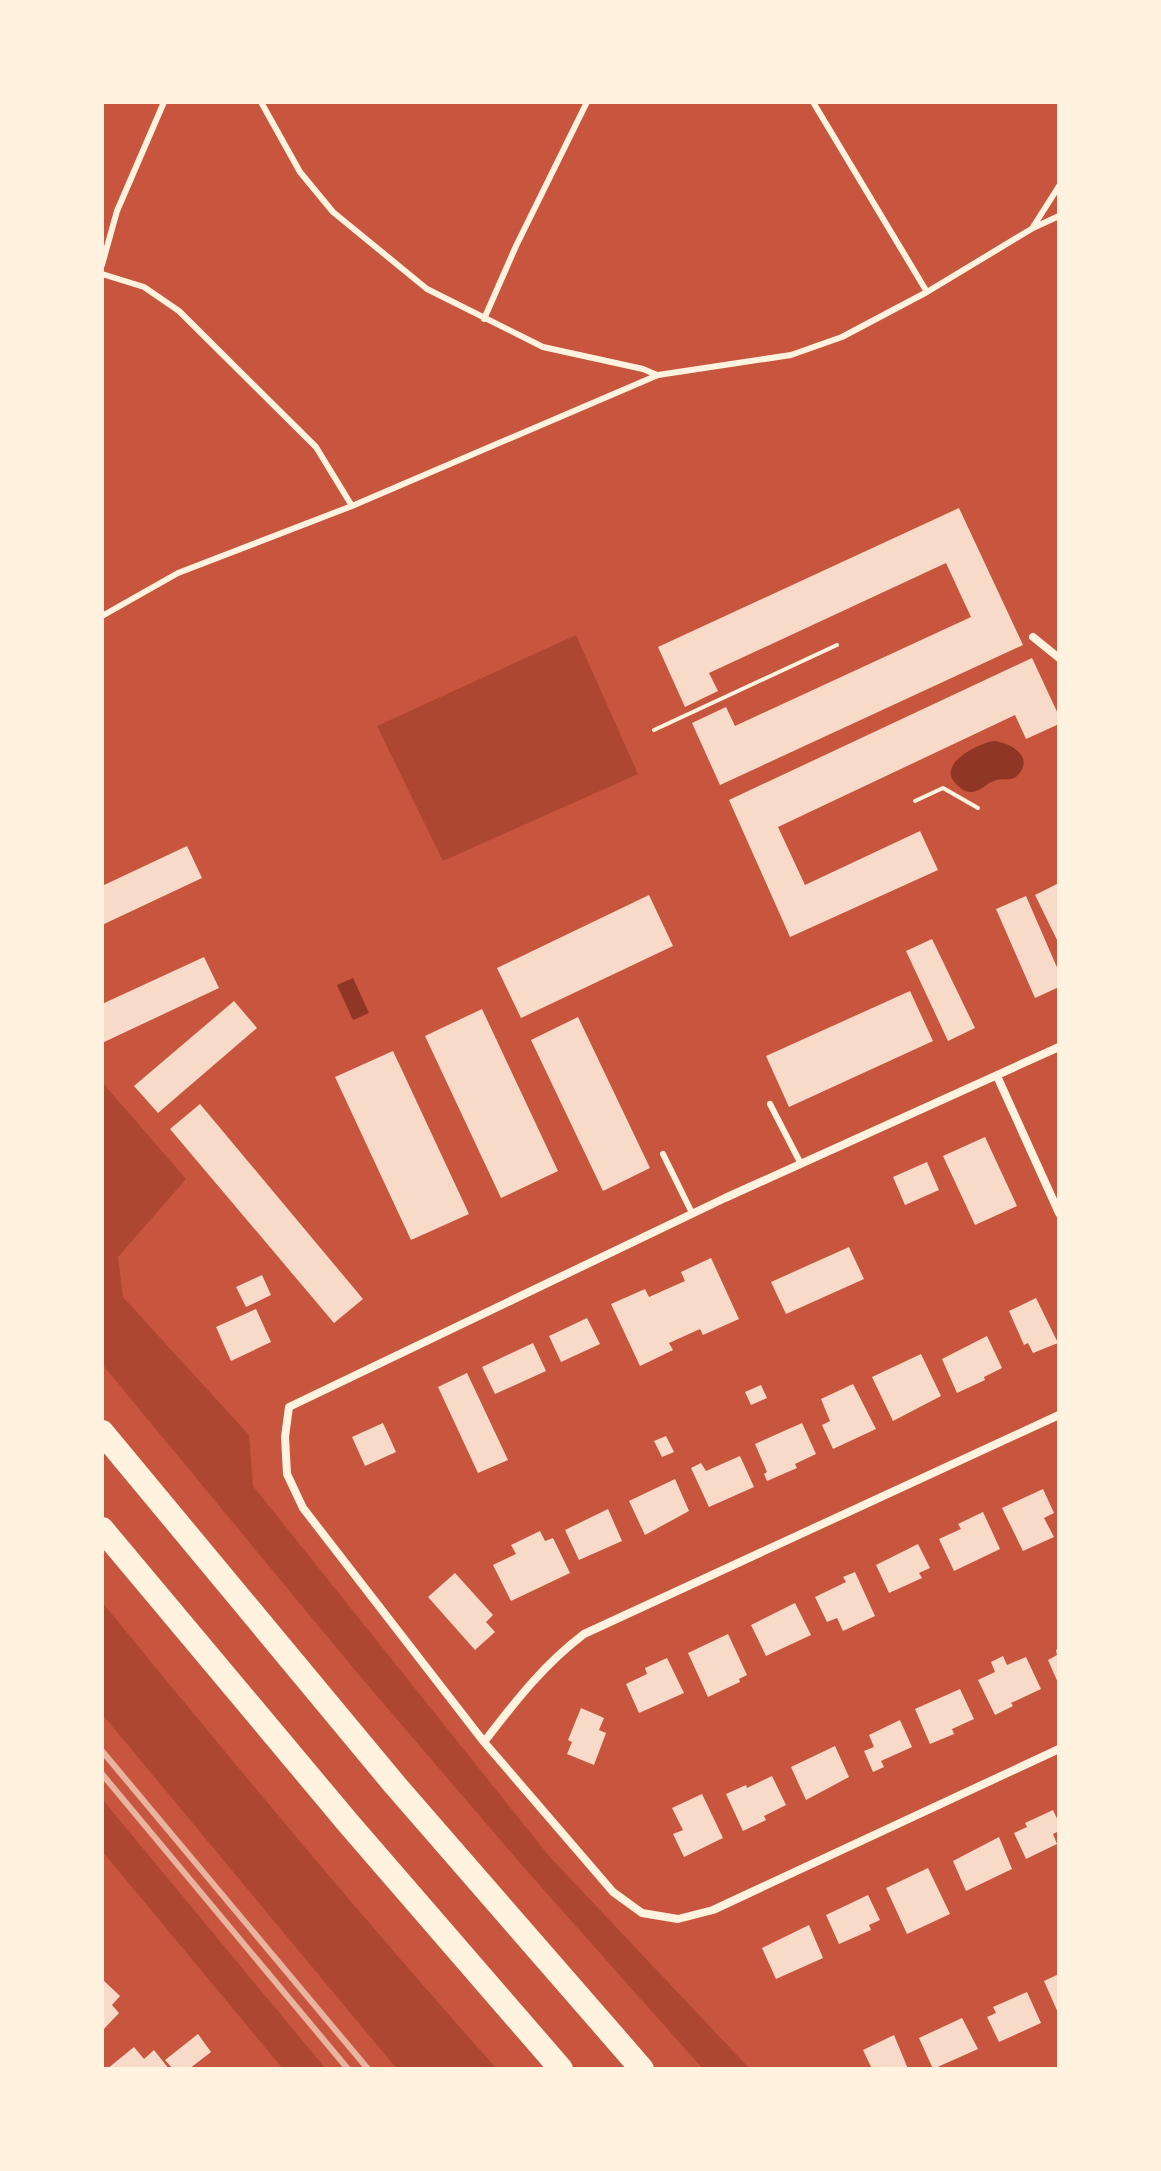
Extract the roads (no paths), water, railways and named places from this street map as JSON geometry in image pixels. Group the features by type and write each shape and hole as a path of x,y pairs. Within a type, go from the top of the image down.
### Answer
{"highway":[{"path":"102,1419 152,1493"},
{"path":"102,1432 395,1785 642,2069"},
{"path":"102,1529 349,1824 561,2069"}],"street":[{"path":"1033,637 1059,658"},
{"path":"1059,1047 692,1213 289,1407 285,1437 287,1474 303,1508 484,1742 613,1892 642,1913 678,1919 713,1910 1059,1749"},
{"path":"997,1076 1059,1213"},
{"path":"484,1742 531,1681 556,1655 584,1634 1059,1415"}],"lane":[{"path":"102,265 117,211 164,102"},
{"path":"261,102 300,172 333,212 427,289 543,347 658,375"},
{"path":"484,319 587,102"},
{"path":"813,102 927,292"},
{"path":"1033,228 1059,186"},
{"path":"102,615 178,573 352,506 658,375 791,355 842,337 1059,216"},
{"path":"102,274 144,287 179,311 316,447 352,506"},
{"path":"770,1104 801,1164"},
{"path":"663,1154 692,1213"}],"railway":[{"path":"102,1751 368,2069"},
{"path":"102,1774 348,2069"}]}
